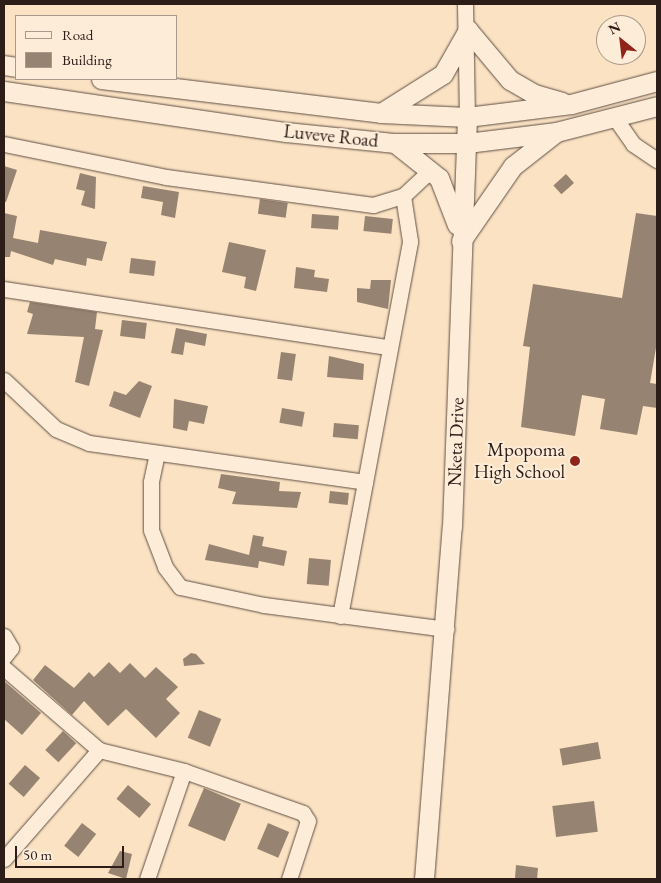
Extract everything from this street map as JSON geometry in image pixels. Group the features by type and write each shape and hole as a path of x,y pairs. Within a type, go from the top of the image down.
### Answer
{"street":[{"name":"Nketa Drive","path":"424,879 446,629 461,241 467,144 468,30 465,4"},
{"path":"381,113 443,74 468,30 522,88 571,104"},
{"name":"Luveve Road","path":"109,80 381,113 467,117 571,104 657,81"},
{"name":"Luveve Road","path":"4,91 286,132 395,143 467,144 556,132 657,106"},
{"path":"614,118 633,144 657,160"},
{"path":"461,241 513,166 556,132"},
{"path":"395,143 431,170 446,193 461,241"},
{"path":"4,144 166,177 373,206 403,196 431,170"},
{"path":"340,616 411,234 403,196"},
{"path":"4,289 389,347"},
{"path":"4,380 48,423 72,437 157,453 365,482"},
{"path":"157,453 151,482 151,530 165,567 180,587 340,616 446,629"},
{"path":"4,636 11,648 4,657"},
{"path":"4,668 99,750 184,771 306,816 289,879"},
{"path":"4,859 99,750"},
{"path":"147,879 184,771"}],"building":[{"path":"4,166 17,170 6,202 4,202"},
{"path":"80,173 96,177 95,209 81,205 85,191 76,189"},
{"path":"566,174 574,183 561,194 553,185"},
{"path":"143,186 179,192 175,218 161,215 163,202 141,198"},
{"path":"260,199 288,203 286,218 258,214"},
{"path":"4,213 17,216 13,238 38,243 40,230 107,242 102,261 87,258 86,266 55,259 53,265 11,251 10,257 4,257"},
{"path":"636,213 657,216 657,342 650,383 657,384 657,408 643,406 637,435 600,429 605,399 582,395 575,436 521,427 530,347 523,346 533,284 622,298"},
{"path":"312,214 339,216 338,230 311,228"},
{"path":"365,216 393,219 391,234 363,231"},
{"path":"229,242 266,250 256,291 244,288 246,277 222,272"},
{"path":"131,258 156,261 154,276 129,273"},
{"path":"296,267 315,270 314,277 329,279 327,292 294,288"},
{"path":"371,280 391,280 388,309 357,302 357,288 370,289"},
{"path":"30,302 97,312 95,329 103,330 89,386 75,382 84,337 27,334 33,314 27,312"},
{"path":"122,320 147,323 145,339 120,336"},
{"path":"176,328 207,334 205,346 185,342 183,355 171,353"},
{"path":"281,352 296,354 292,381 277,379"},
{"path":"329,356 364,364 363,380 327,377"},
{"path":"139,381 152,386 140,418 109,406 114,391 126,395"},
{"path":"174,399 208,406 204,424 189,421 187,431 173,428"},
{"path":"282,408 305,412 302,427 279,423"},
{"path":"334,423 359,425 358,439 333,437"},
{"path":"221,474 280,482 279,491 301,492 297,508 232,504 236,492 218,488"},
{"path":"330,491 349,493 348,505 329,503"},
{"path":"253,535 264,537 262,546 287,551 284,566 259,561 258,568 205,560 209,544 249,555"},
{"path":"309,558 331,560 329,586 307,584"},
{"path":"191,653 196,654 205,664 184,666 183,659"},
{"path":"109,662 120,673 130,663 145,678 156,667 178,687 166,699 180,713 156,738 126,709 108,726 84,701 72,715 33,680 45,665 74,688 89,672 94,677"},
{"path":"4,681 41,713 22,735 4,719"},
{"path":"199,710 221,719 210,747 188,738"},
{"path":"63,731 76,743 58,762 45,750"},
{"path":"598,742 601,759 563,766 560,749"},
{"path":"25,765 40,778 24,797 9,784"},
{"path":"128,785 151,804 139,818 116,799"},
{"path":"204,788 241,804 225,841 188,826"},
{"path":"594,801 598,832 556,837 552,806"},
{"path":"82,823 96,834 78,857 64,846"},
{"path":"268,823 289,832 278,858 257,849"},
{"path":"120,851 132,854 126,879 108,873"},
{"path":"516,865 538,868 537,879 515,878"}],"place":[{"name":"Mpopoma High School","path":"575,461"}]}
